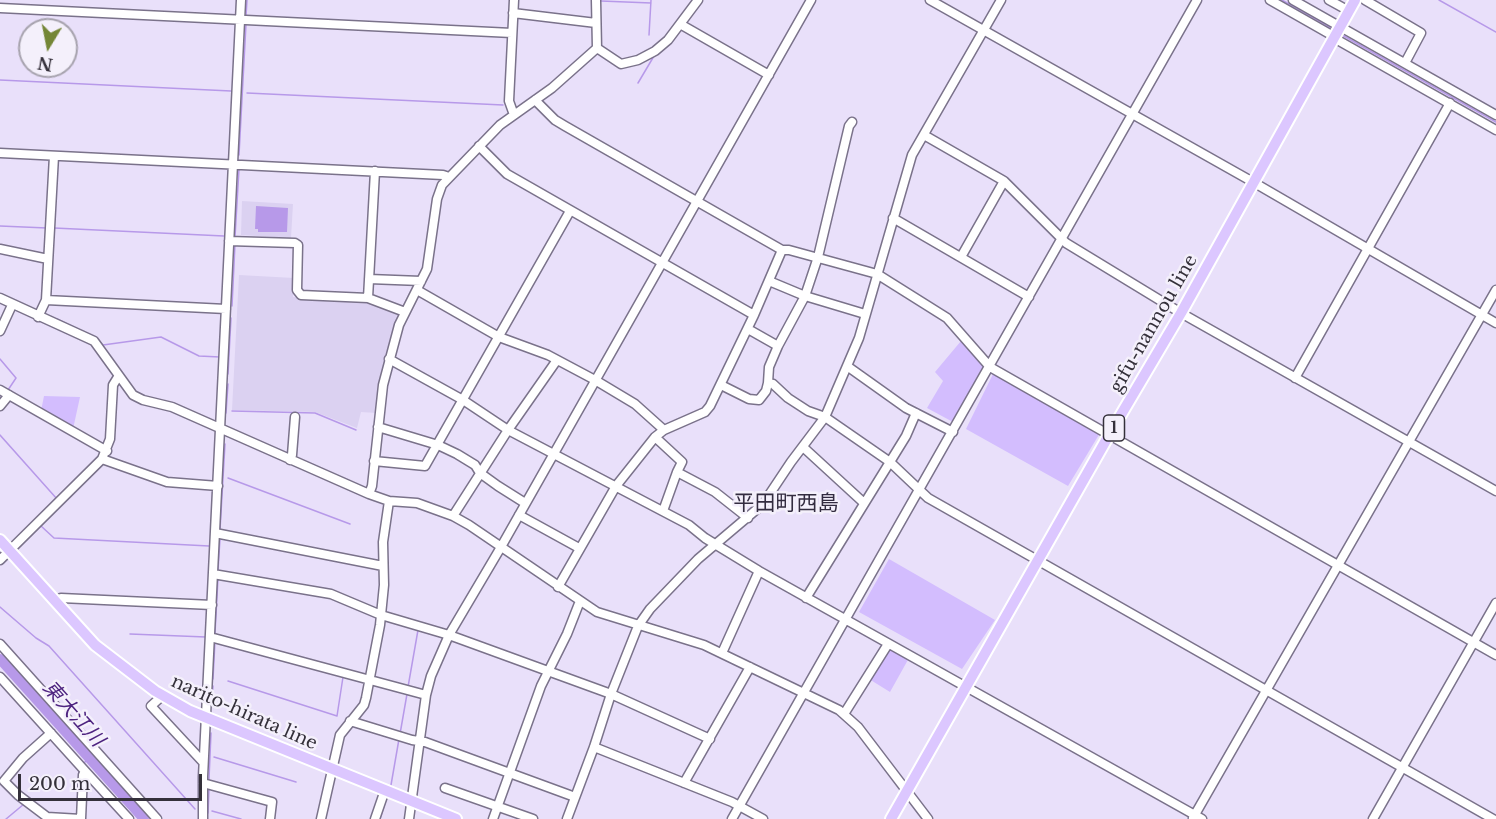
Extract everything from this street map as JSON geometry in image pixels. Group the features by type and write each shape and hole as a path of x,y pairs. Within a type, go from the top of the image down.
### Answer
{"main road":[{"name":"gifu-nannou line","path":"891,819 1109,435 1181,313 1355,0"},
{"name":"narito-hirata line","path":"0,540 95,645 138,680 162,696 206,717 456,819"}],"street":[{"path":"204,819 202,783 232,165 244,20 241,0"},
{"path":"514,0 509,101 514,115"},
{"path":"596,0 597,48"},
{"path":"597,48 613,60 627,64 655,51 668,40 698,0"},
{"path":"409,819 426,695 431,676 448,635 501,547 811,0"},
{"path":"930,0 1253,182 1496,323"},
{"path":"567,819 611,694 638,626 674,583 714,544 763,504 825,417 859,338 907,168 1001,0"},
{"path":"732,819 1197,0"},
{"path":"1270,0 1337,34 1405,63 1496,115"},
{"path":"1293,0 1337,34 1496,130"},
{"path":"1329,0 1349,11"},
{"path":"1365,0 1421,33 1405,63"},
{"path":"0,9 512,33"},
{"path":"513,13 596,23"},
{"path":"680,24 769,75"},
{"path":"369,494 383,386 389,359 399,325 427,269 437,199 442,185 479,146 514,115 597,48"},
{"path":"535,100 555,120 782,249 877,274 947,318 990,367 1496,655"},
{"path":"1295,378 1450,103"},
{"path":"721,385 749,399 759,400 766,391 769,367 805,296 818,257 849,126 852,122"},
{"path":"924,135 1004,181 1061,240 1181,313 1496,491"},
{"path":"479,146 507,174 754,315"},
{"path":"0,153 375,171 449,177"},
{"path":"38,317 46,300 54,156"},
{"path":"368,298 375,171"},
{"path":"961,257 1004,181"},
{"path":"375,461 425,466 570,211"},
{"path":"893,218 1029,297"},
{"path":"229,241 295,243 300,250 297,291 301,295 368,298 405,312"},
{"path":"0,249 48,259"},
{"path":"558,587 616,486 655,437 664,430 705,412 710,406 748,329 782,249"},
{"path":"369,279 419,285 499,337 557,360 595,380 635,404 664,430"},
{"path":"769,281 805,296 865,314"},
{"path":"389,359 463,400 508,430 689,525 714,544 759,571 1197,818 1267,689 1496,291"},
{"path":"0,298 94,341 118,377 133,395 143,400 172,407 369,494 389,501 417,503 453,516 597,612 722,653 844,714 858,727 928,819"},
{"path":"46,300 226,309"},
{"path":"0,331 12,305"},
{"path":"748,329 778,346"},
{"path":"453,516 508,430 557,360"},
{"path":"847,366 906,408 953,432"},
{"path":"0,560 102,459 110,439 113,385 118,377"},
{"path":"768,383 773,384 788,398 808,411 825,417 890,462 919,491 1493,819"},
{"path":"0,390 107,451"},
{"path":"0,405 9,395"},
{"path":"806,598 906,436 916,413"},
{"path":"290,460 295,417"},
{"path":"378,427 438,445 475,465 480,473 525,503"},
{"path":"655,437 682,462 663,511"},
{"path":"803,447 864,503"},
{"path":"102,459 167,482 218,486"},
{"path":"677,472 715,492 748,518"},
{"path":"321,819 340,735 364,705 381,615 384,585 383,542 389,501"},
{"path":"519,514 579,548"},
{"path":"215,532 383,566"},
{"path":"722,653 759,571"},
{"path":"213,574 331,594 381,615 448,635 611,694 710,738"},
{"path":"55,600 61,598 212,605"},
{"path":"493,819 548,673 580,601"},
{"path":"1373,819 1496,603"},
{"path":"210,637 426,695"},
{"path":"0,644 157,819"},
{"path":"844,714 888,644"},
{"path":"684,783 750,667"},
{"path":"0,677 129,819"},
{"path":"162,696 151,706 203,762"},
{"path":"350,721 420,741 575,797"},
{"path":"51,733 1,781 47,817 81,819 85,771"},
{"path":"594,747 740,806 764,819"},
{"path":"202,783 272,802 270,819"},
{"path":"445,788 533,819"},
{"path":"375,819 385,790"}],"shaded area":[{"path":"242,201 293,204 291,238 241,235"},
{"path":"256,206 288,208 287,232 258,232 258,229 255,229"},
{"path":"239,275 294,278 293,297 372,302 399,313 401,317 377,413 361,412 357,428 315,412 232,410"},
{"path":"961,341 987,365 953,422 927,408 943,381 935,372"},
{"path":"994,372 1100,433 1068,486 966,429"},
{"path":"44,396 80,397 73,429 41,411"},
{"path":"889,559 995,620 962,669 859,612"},
{"path":"889,647 909,658 890,692 869,679"}],"waterway":[{"path":"246,16 247,0"},
{"path":"649,35 651,0"},
{"path":"1282,0 1333,29"},
{"path":"1439,0 1496,32"},
{"path":"601,1 651,3"},
{"path":"239,155 246,24"},
{"path":"1342,35 1496,122"},
{"path":"638,83 654,56"},
{"path":"0,80 231,91"},
{"path":"247,93 503,105"},
{"path":"235,237 239,169"},
{"path":"0,226 47,228"},
{"path":"54,228 224,236"},
{"path":"232,306 235,244"},
{"path":"228,374 231,318"},
{"path":"57,319 94,337"},
{"path":"100,342 103,345 161,337 199,356 220,357"},
{"path":"0,359 16,378 8,390"},
{"path":"226,413 228,384"},
{"path":"232,411 315,413 356,430"},
{"path":"0,435 57,499"},
{"path":"220,530 225,444"},
{"path":"228,478 350,524"},
{"path":"41,526 54,538 209,546"},
{"path":"218,570 220,539"},
{"path":"215,633 218,578"},
{"path":"0,607 36,638 49,646 195,809"},
{"path":"408,687 418,630"},
{"path":"130,634 206,637"},
{"path":"213,679 215,641"},
{"name":"東大江川","path":"0,659 144,819"},
{"path":"228,681 337,716 343,677"},
{"path":"212,700 213,686"},
{"path":"400,734 407,694"},
{"path":"209,779 211,733"},
{"path":"391,785 399,739"},
{"path":"214,757 296,782"},
{"name":"東大江川","path":"84,763 89,758"},
{"path":"77,814 79,770"},
{"path":"208,813 209,790"},
{"path":"380,819 386,800"},
{"path":"6,819 24,804"},
{"path":"212,811 241,819"}],"district":[{"name":"平田町西島","path":"786,504"}]}
